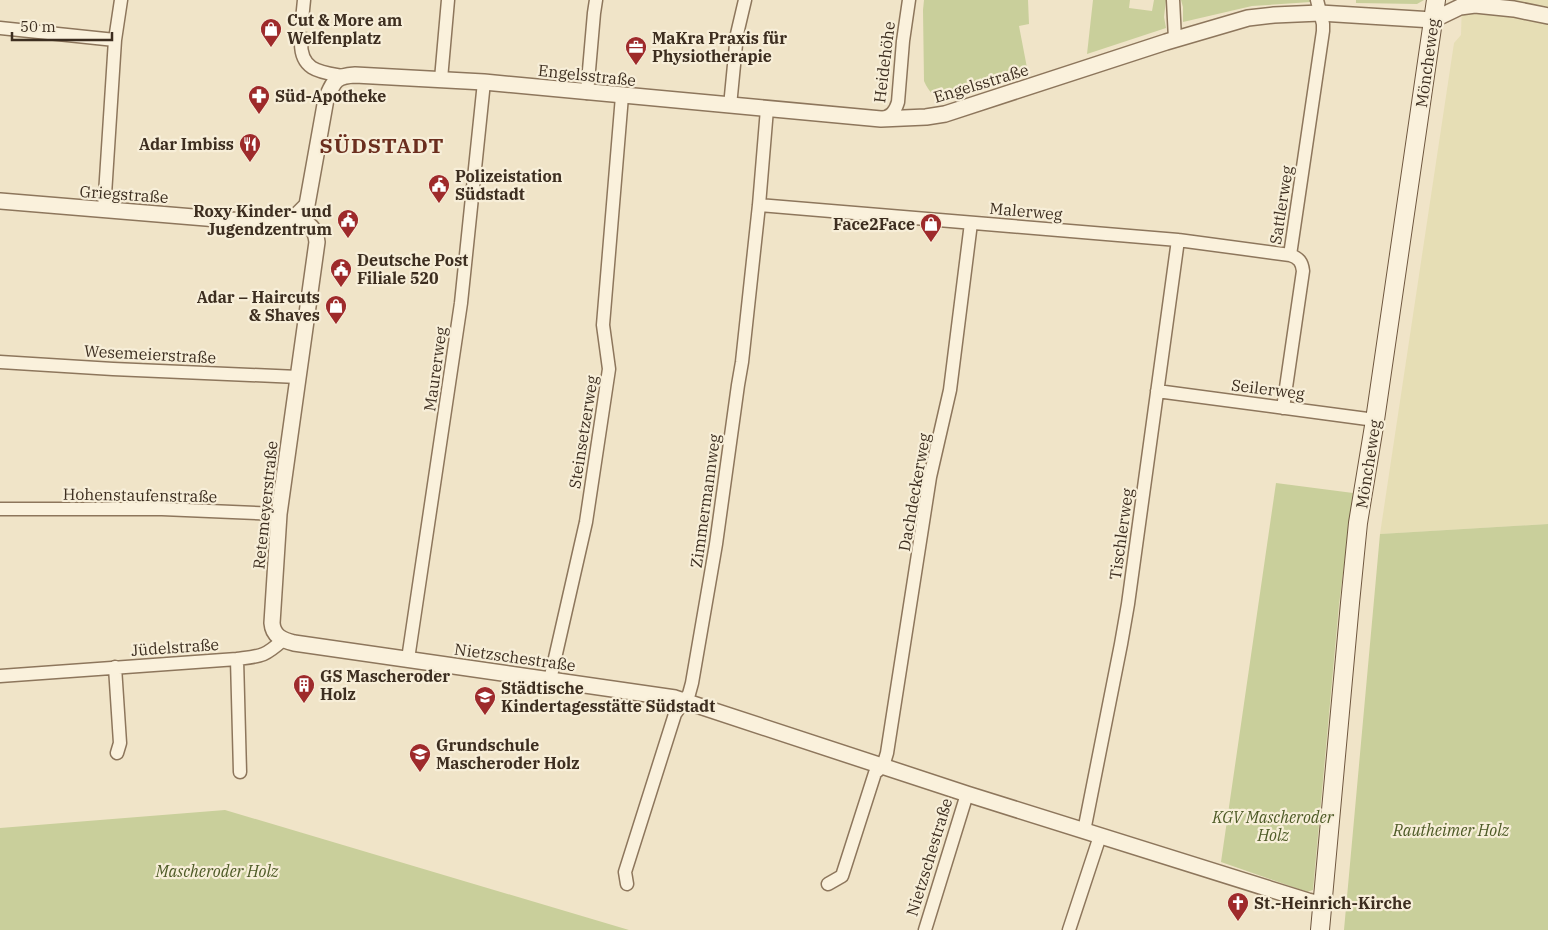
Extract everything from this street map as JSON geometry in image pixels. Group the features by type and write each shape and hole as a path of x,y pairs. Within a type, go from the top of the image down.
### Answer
{"main road":[{"name":"Möncheweg","path":"1320,930 1354,557 1436,0"}],"street":[{"path":"104,210 115,40 121,0"},
{"path":"302,20 304,0"},
{"path":"441,79 448,0"},
{"path":"587,92 596,0"},
{"path":"730,106 737,34 745,0"},
{"name":"Heidehöhe","path":"881,119 895,111 898,102 903,41 909,0"},
{"path":"1173,0 1175,39"},
{"path":"1433,20 1460,7 1475,4 1548,16"},
{"name":"Engelsstraße","path":"343,76 355,75 484,82 881,119 909,118 945,114 1175,39 1248,18 1297,13 1318,7 1433,20"},
{"name":"Sattlerweg","path":"1283,408 1303,271 1302,264 1298,258 1290,255 1323,31 1318,7"},
{"path":"0,28 115,40"},
{"path":"301,43 301,52 305,61 314,70 343,76"},
{"path":"303,211 307,205 326,99 333,83 343,76"},
{"name":"Maurerweg","path":"408,659 461,304 484,82"},
{"name":"Steinsetzerweg","path":"550,680 586,522 609,369 603,325 622,96"},
{"name":"Zimmermannweg","path":"627,884 625,872 675,714 689,694 692,683 716,544 742,362 767,109"},
{"name":"Griegstraße","path":"0,201 230,220 279,222 293,219 303,211"},
{"name":"Malerweg","path":"759,205 1178,240 1290,255"},
{"name":"Retemeyerstraße","path":"283,640 277,636 272,628 279,514 317,242 316,234 311,226 306,223 303,211"},
{"name":"Dachdeckerweg","path":"883,766 887,753 930,477 950,390 970,223"},
{"name":"Tischlerweg","path":"1084,831 1122,644 1178,240"},
{"name":"Wesemeierstraße","path":"0,362 298,377"},
{"name":"Seilerweg","path":"1157,391 1375,420"},
{"name":"Hohenstaufenstraße","path":"0,509 162,509 279,514"},
{"path":"240,772 237,659 261,656 283,640"},
{"name":"Nietzschestraße","path":"283,640 685,701 967,794 1322,904"},
{"name":"Jüdelstraße","path":"0,676 237,659"},
{"name":"Jüdelstraße","path":"115,667 120,743 117,753"},
{"path":"828,884 842,876 876,773 883,766"},
{"name":"Nietzschestraße","path":"925,930 967,794"},
{"path":"1069,930 1100,836"}],"shaded area":[{"path":"1462,0 1548,0 1548,524 1380,534 1454,43 1461,35"}],"green space":[{"path":"924,0 1028,0 1029,24 1019,26 1028,73 946,99 935,96 924,81"},
{"path":"1093,0 1130,0 1129,8 1152,11 1154,0 1166,0 1164,17 1166,28 1087,54"},
{"path":"1181,0 1312,0 1311,2 1252,6 1183,22"},
{"path":"1356,0 1424,0 1417,4 1356,3"},
{"name":"KGV Mascheroder Holz","path":"1276,483 1353,493 1339,605 1313,890 1307,892 1221,862"},
{"name":"Rautheimer Holz","path":"1548,524 1548,930 1344,930 1380,534"},
{"name":"Mascheroder Holz","path":"225,810 629,930 0,930 0,828"}],"tunnel":[{"path":"301,43 302,20"}],"place":[{"name":"Cut & More am Welfenplatz","path":"271,48"},
{"name":"MaKra Praxis für Physiotherapie","path":"636,66"},
{"name":"Süd-Apotheke","path":"259,115"},
{"name":"Adar Imbiss","path":"250,163"},
{"name":"Polizeistation Südstadt","path":"439,204"},
{"name":"Roxy Kinder- und Jugendzentrum","path":"348,239"},
{"name":"Face2Face","path":"931,243"},
{"name":"Deutsche Post Filiale 520","path":"341,288"},
{"name":"Adar – Haircuts & Shaves","path":"336,325"},
{"name":"GS Mascheroder Holz","path":"304,704"},
{"name":"Städtische Kindertagesstätte Südstadt","path":"485,716"},
{"name":"Grundschule Mascheroder Holz","path":"420,773"},
{"name":"St.-Heinrich-Kirche","path":"1238,922"}],"district":[{"name":"SÜDSTADT","path":"382,146"}]}
